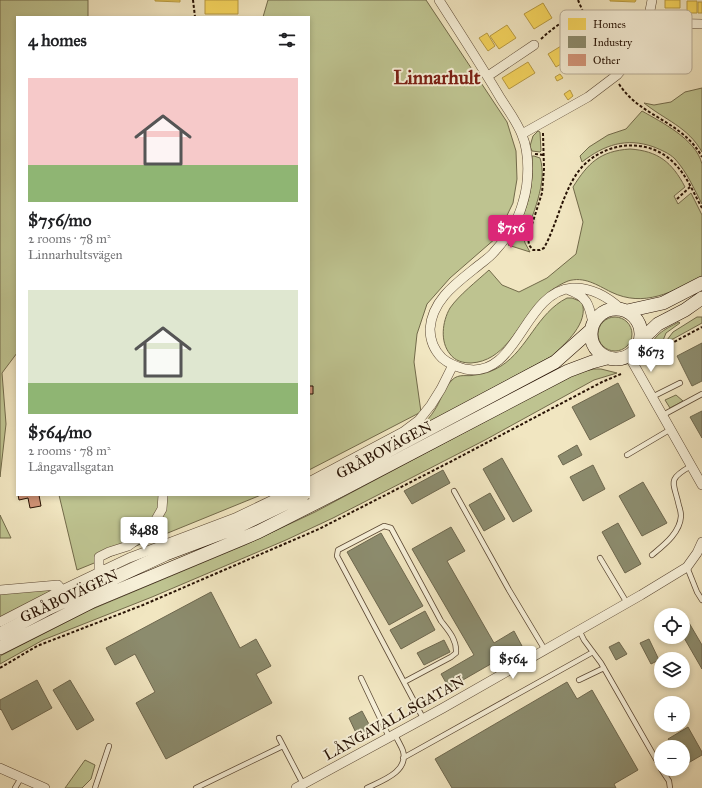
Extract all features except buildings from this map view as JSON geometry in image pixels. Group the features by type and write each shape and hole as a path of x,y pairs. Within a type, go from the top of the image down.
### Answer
{"main road":[{"name":"GRÅBOVÄGEN","path":"310,492 346,474 555,362 592,327 598,316 605,311 613,309 624,310 663,303 702,283"},
{"path":"629,356 636,349 641,340 658,324 685,310 702,298"},
{"path":"624,310 632,314 639,323 641,340"},
{"path":"592,327 591,340 595,349 607,358"},
{"name":"GRÅBOVÄGEN","path":"0,648 93,601 258,532 568,371 607,358 618,359 629,356"},
{"name":"GRÅBOVÄGEN","path":"0,634 49,608 166,554 235,528 301,496"}],"street":[{"path":"439,0 488,76 522,134 526,152 527,182 524,202 517,220 509,234 493,254 441,299 434,310 431,322 431,341 439,355 453,365 461,368 474,370 488,367 507,354 526,324 545,301 559,291 566,289 578,288 595,292 615,303 624,310"},
{"path":"648,10 652,0"},
{"path":"488,76 534,45"},
{"path":"522,134 588,97 618,74"},
{"path":"566,289 582,296 586,301 589,307 592,327"},
{"path":"629,356 702,485"},
{"path":"310,481 404,432 419,420 442,389 453,365"},
{"path":"99,572 99,557 128,546 150,530 162,509 163,496"},
{"path":"0,622 129,558 235,518 281,496"},
{"name":"LÅNGAVALLSGATAN","path":"300,786 627,604 687,567 697,553 702,542"},
{"path":"0,590 58,585 62,590"},
{"path":"0,768 45,788"}],"lane":[{"path":"652,397 680,383"},
{"path":"663,415 702,394"},
{"path":"626,455 671,429"},
{"path":"652,555 672,536 678,527 681,515 673,486 674,479 679,472 691,466"},
{"path":"454,491 509,590 545,650"},
{"path":"404,682 451,657 456,653 456,647 390,528 384,526 338,550 336,556 423,718"},
{"path":"600,558 627,604"},
{"path":"687,567 697,592 702,600"},
{"path":"579,630 604,668 654,757"},
{"path":"403,758 593,652"},
{"path":"580,680 604,668"},
{"path":"361,678 392,736 403,752 403,758 399,769 393,775 367,788"},
{"path":"279,738 300,786"},
{"path":"95,788 109,746"},
{"path":"196,788 283,746"},
{"path":"666,776 669,781 670,788"},
{"path":"15,788 21,778"},
{"path":"379,782 382,788"}],"path":[{"path":"193,0 195,16"},
{"path":"578,0 582,10"},
{"path":"534,45 560,23"},
{"path":"619,83 634,101 682,132 702,157"},
{"path":"540,124 543,128 543,182 540,201 528,238 529,245 533,250 538,251 544,248 565,194 579,170 589,160 602,152 625,145 653,149 666,156 675,164 702,208"},
{"path":"677,199 690,187"},
{"path":"650,359 661,348 702,327"},
{"path":"0,668 37,646 143,605 319,529 452,462 602,382 621,374"}],"green space":[{"path":"0,0 88,0 88,16 16,16 16,354 2,373 6,424 0,477"},
{"path":"268,0 426,0 507,122 516,151 517,179 513,203 496,238 450,278 427,304 417,334 414,362 421,412 310,469 310,16 263,16"},
{"path":"702,88 702,152 690,136 676,124 644,103 654,105 671,102 685,92"},
{"path":"642,111 677,132 693,147 702,164 702,204 683,169 675,159 654,147 634,143 616,144 599,151 582,162 580,156 589,147 608,135 626,129"},
{"path":"538,131 540,132 540,152 532,151 530,146 533,136"},
{"path":"630,149 649,152 656,155 663,159 675,171 685,187 674,196 678,204 691,193 702,215 702,276 680,288 658,296 647,298 623,297 585,280 568,281 554,289 542,299 501,350 482,361 471,363 462,362 454,358 447,349 443,338 443,332 445,319 454,303 489,270 502,285 519,292 547,278 576,254 583,222 573,187 584,171 596,160 611,152"},
{"path":"532,156 540,158 542,178 535,210 524,239 530,252 508,245 521,221 527,205 531,187"},
{"path":"567,298 572,298 582,302 582,317 575,332 552,356 422,426 433,413 446,387 452,380 460,376 472,376 486,373 501,366 518,350 548,313"},
{"path":"612,317 618,317 622,318 629,324 632,334 631,341 625,348 618,351 612,351 608,350 601,344 598,337 598,331 599,327 605,320"},
{"path":"697,317 702,317 702,323 673,339 667,340 673,332"},
{"path":"679,322 680,323 666,333 662,343 649,355 650,348 655,338 669,327"},
{"path":"594,369 617,373 594,380 485,440 333,518 286,540 152,597 43,640 0,664 0,656 90,610 245,545 315,512 576,373"},
{"path":"676,395 683,401 670,408 665,400"},
{"path":"59,496 259,496 77,570"},
{"path":"0,515 11,538 0,538"},
{"path":"51,589 50,592 0,618 0,594"},
{"path":"85,760 95,765 91,779 82,788 65,788"}],"district":[{"name":"Linnarhult","path":"437,77"}]}
